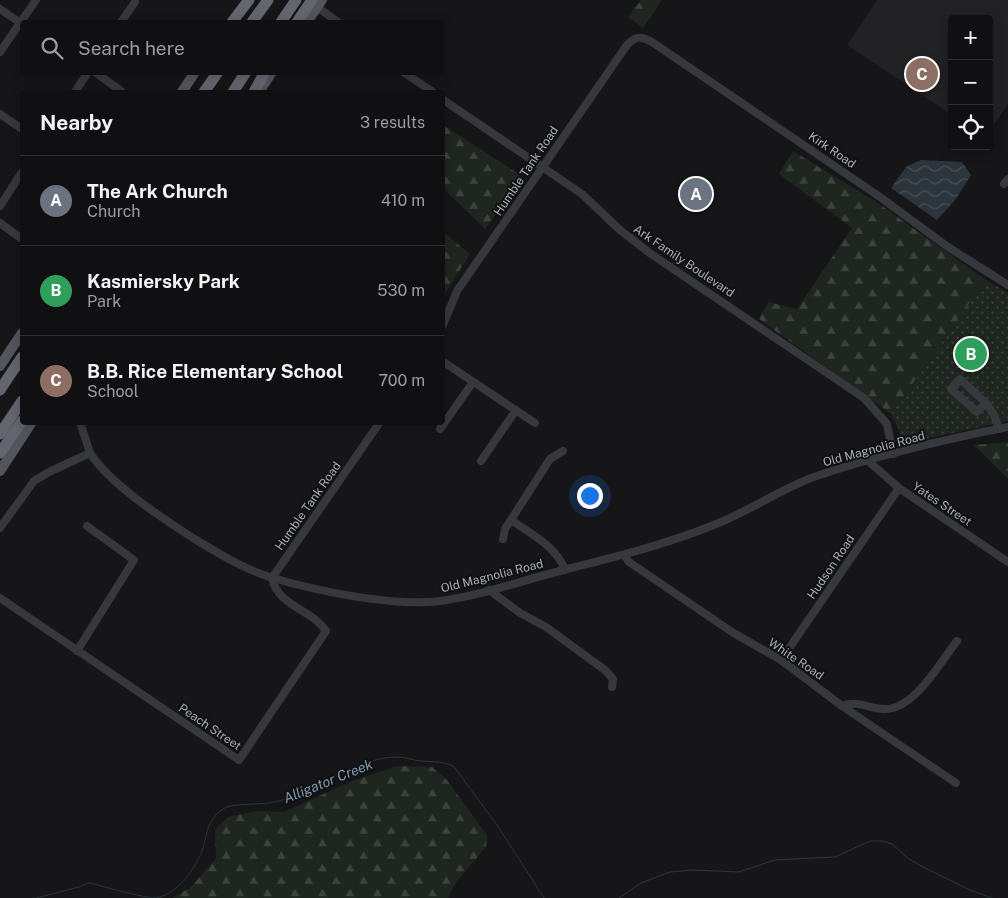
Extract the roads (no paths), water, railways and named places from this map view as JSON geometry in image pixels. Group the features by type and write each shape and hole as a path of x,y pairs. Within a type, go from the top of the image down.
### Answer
{"highway":[{"path":"234,20 249,0"},
{"path":"253,20 268,0"},
{"path":"282,20 296,0"},
{"path":"300,20 317,2"},
{"path":"205,90 216,75"},
{"path":"234,90 244,75"},
{"path":"255,90 263,75"},
{"path":"0,390 20,360"},
{"path":"0,434 20,404"},
{"path":"0,453 20,424"}],"main road":[{"path":"228,20 242,0"},
{"path":"308,20 317,2"},
{"path":"183,90 193,75"},
{"path":"259,90 270,75"},
{"path":"0,366 20,336"},
{"path":"0,470 30,425"}],"street":[{"path":"23,20 36,0"},
{"path":"122,20 135,2"},
{"path":"317,2 336,20"},
{"path":"0,9 20,22"},
{"path":"0,52 20,24"},
{"name":"Humble Tank Road","path":"445,316 457,291 627,45 636,37 641,37"},
{"name":"Kirk Road","path":"641,37 652,42 880,197 948,247 1008,285"},
{"path":"76,90 86,75"},
{"path":"99,75 121,90"},
{"path":"408,75 430,90"},
{"name":"Ark Family Boulevard","path":"445,101 582,194 636,244 871,403 887,424 893,454"},
{"path":"0,114 20,128"},
{"path":"0,206 20,175"},
{"path":"0,223 20,237"},
{"path":"445,363 534,423"},
{"path":"986,403 977,412 951,389 960,380 986,403 994,415 999,429"},
{"path":"445,422 473,382"},
{"path":"481,461 516,410"},
{"path":"0,528 34,481 49,472 90,454 81,425"},
{"name":"Humble Tank Road","path":"272,578 378,425"},
{"path":"440,429 443,425"},
{"name":"Old Magnolia Road","path":"90,454 105,471 178,528 215,552 272,578 356,596 404,602 441,601 624,555 722,522 808,480 866,460 1008,427"},
{"path":"503,539 503,532 552,456 563,451"},
{"name":"Yates Street","path":"866,460 899,488 1008,562"},
{"name":"Hudson Road","path":"781,660 899,488"},
{"path":"511,520 553,550 561,559 565,570"},
{"path":"76,651 134,560 87,526"},
{"name":"White Road","path":"624,555 629,562 732,632 781,660 842,706 956,782"},
{"name":"Peach Street","path":"0,598 239,760 326,631 281,596 274,586 272,578"},
{"path":"489,590 520,613 546,626 605,670 613,679 612,687"},
{"path":"842,706 853,703 886,710 902,705 915,696 957,641"}],"water":[{"path":"921,160 962,162 971,175 955,200 937,220 891,188 906,167"}],"waterway":[{"name":"Alligator Creek","path":"36,898 89,883 155,898 163,896 177,887 195,866 202,851 210,823 223,809 279,801 369,762 399,757 443,763 454,767 497,825 544,898"},
{"name":"Alligator Creek","path":"619,898 641,883 670,872 693,870 739,872 775,860 835,857 870,841 882,841 892,844 909,859 925,868 970,890 992,898"}],"place":[{"name":"B.B. Rice Elementary School","path":"922,74"},
{"name":"The Ark Church","path":"696,194"},
{"name":"Kasmiersky Park","path":"971,354"}]}
